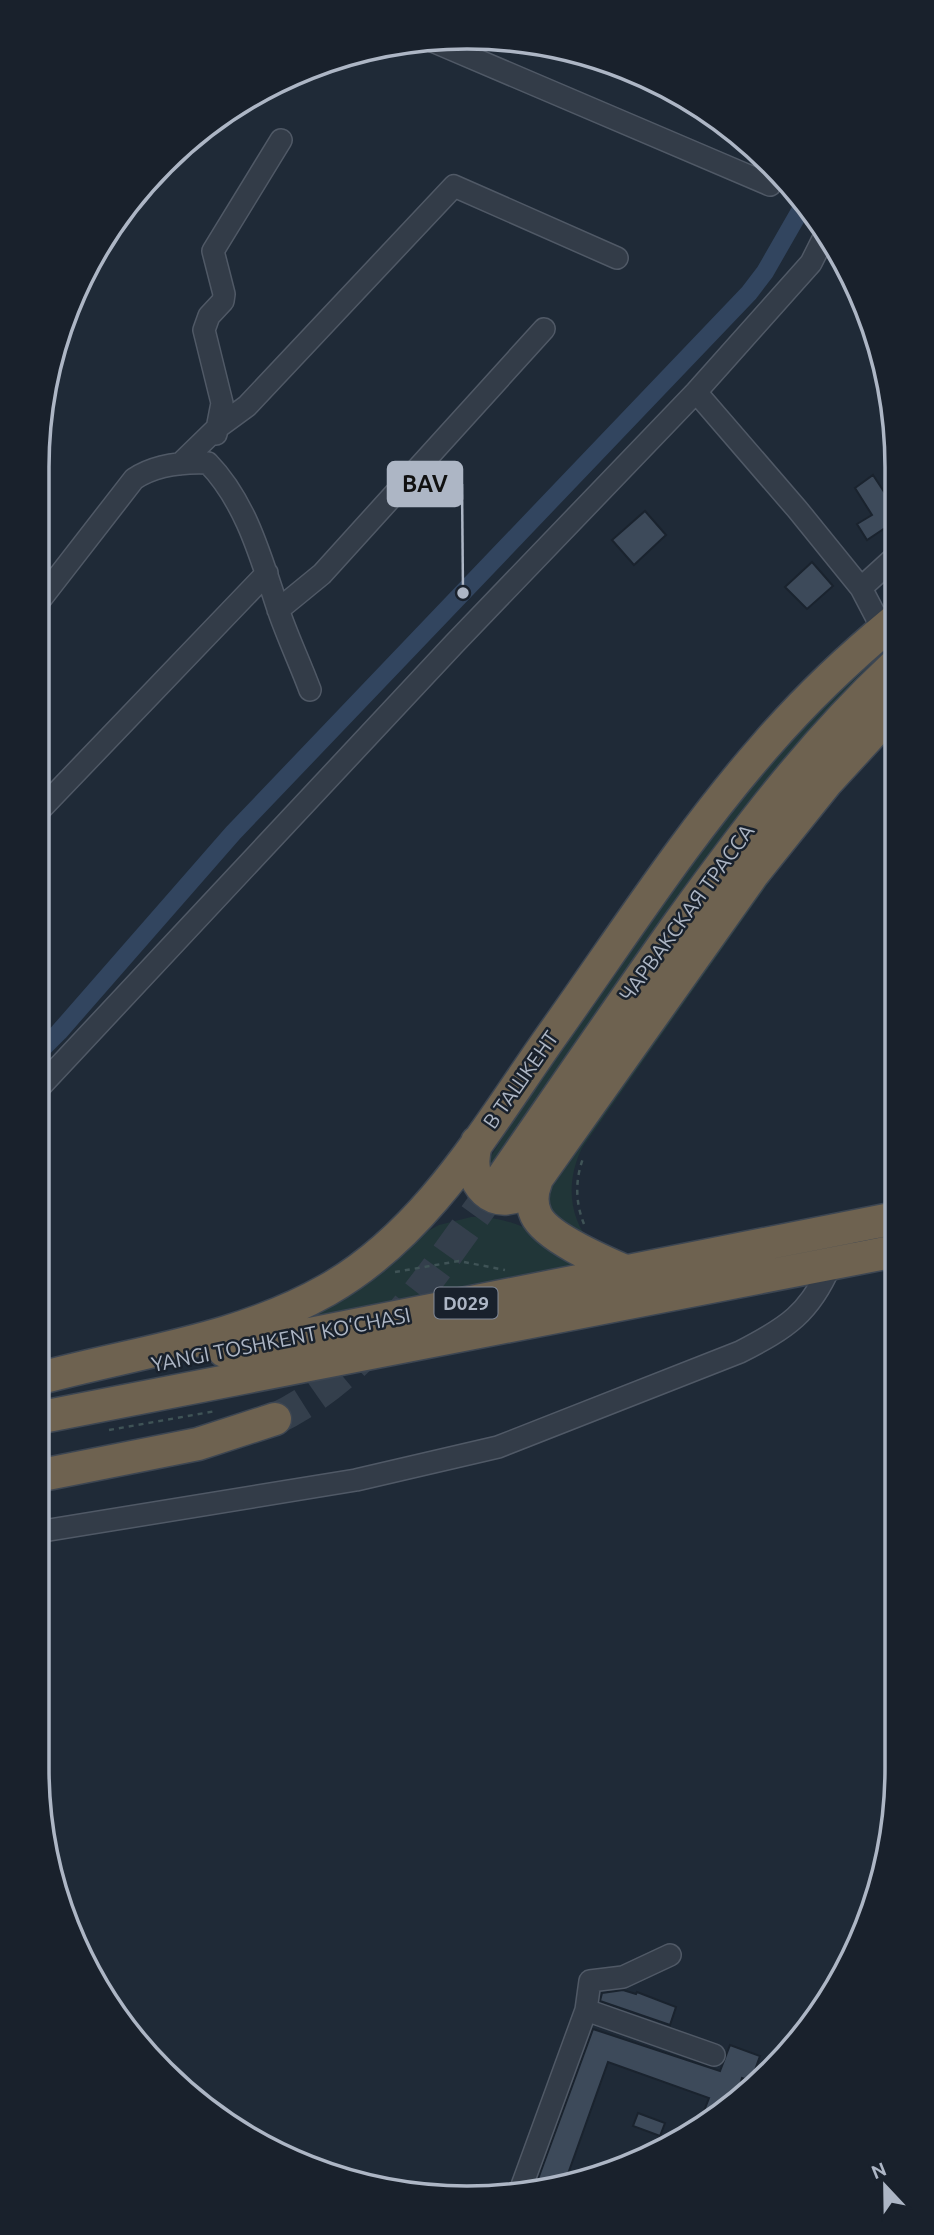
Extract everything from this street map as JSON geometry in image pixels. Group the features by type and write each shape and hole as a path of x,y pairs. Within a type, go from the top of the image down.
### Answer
{"highway":[{"name":"В ТАШКЕНТ","path":"49,1376 241,1329 327,1290 374,1258 420,1215 477,1142 689,843 739,777 794,714 885,629"},
{"name":"ЧАРВАКСКАЯ ТРАССА","path":"502,1178 743,836 793,772 885,675"},
{"path":"477,1142 473,1170 477,1182 485,1192 498,1198 512,1197 526,1192 536,1182 753,874 826,783 885,719"},
{"path":"536,1182 532,1200 534,1212 540,1222 586,1254 625,1271"},
{"name":"YANGI TOSHKENT KO‘CHASI","path":"49,1386 885,1220"},
{"name":"YANGI TOSHKENT KO‘CHASI","path":"49,1416 885,1253"},
{"path":"49,1474 198,1444 275,1419"}],"street":[{"path":"458,49 770,185 772,181"},
{"path":"208,463 222,402 204,330 209,316 223,301 224,294 213,251 281,140"},
{"path":"180,464 217,428 247,405 454,186 617,258"},
{"path":"811,262 820,244"},
{"path":"49,1077 444,654 696,392 824,250"},
{"path":"278,610 322,574 544,329"},
{"path":"696,392 797,509 885,620"},
{"path":"49,589 134,479 153,470 180,464 208,463"},
{"path":"208,463 233,493 267,573 278,610 310,690"},
{"path":"861,588 885,566"},
{"path":"49,800 267,573"},
{"path":"49,1530 356,1480 498,1447 765,1340 788,1325 807,1307 820,1289 831,1264"},
{"path":"523,2182 586,2010 590,1981 623,1978 670,1955"},
{"path":"586,2010 713,2055"}],"path":[{"path":"585,1154 577,1191 580,1215 586,1228"},
{"path":"374,1258 392,1272 459,1261 510,1272"}],"green space":[{"path":"885,644 885,662 707,861 488,1168 486,1164 578,1019 762,767"},
{"path":"885,736 885,741 803,834 582,1148 573,1173 572,1198 578,1223 592,1245 561,1227 545,1213 542,1204 542,1194 547,1181 785,851 846,777"},
{"path":"471,1217 503,1220 530,1230 582,1263 284,1325 424,1233 439,1225"}],"building":[{"path":"873,475 885,493 885,528 867,540 857,524 872,515 855,488"},
{"path":"645,511 666,535 634,565 612,540"},
{"path":"812,562 833,586 807,609 785,587"},
{"path":"623,1990 636,1994 637,1992 676,2007 670,2025 600,2001 602,1993"},
{"path":"593,2029 720,2071 730,2045 760,2056 754,2072 746,2079 742,2078 740,2084 703,2113 709,2098 608,2062 568,2174 538,2180"},
{"path":"638,2113 665,2123 660,2136 633,2126"}],"waterway":[{"path":"49,1042 233,833 749,293 765,272 799,213"}],"tunnel":[{"path":"275,1419 311,1398 344,1373 374,1344 428,1280 502,1178"}],"place":[{"name":"BAV","path":"463,593"}]}
